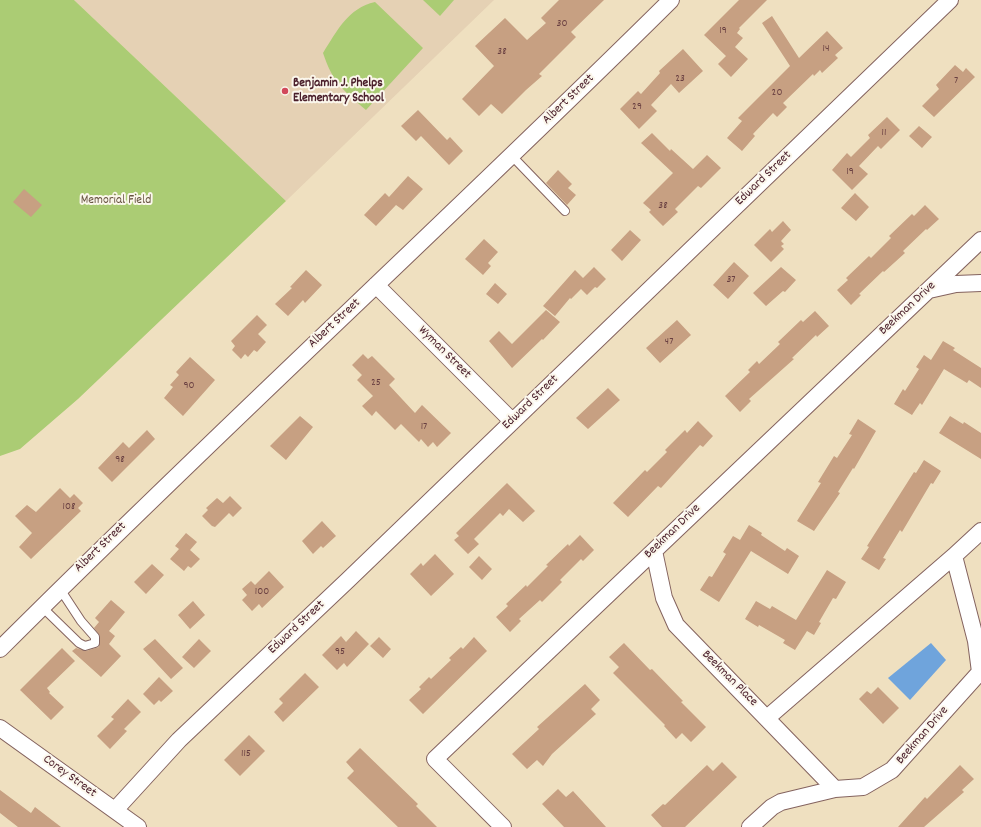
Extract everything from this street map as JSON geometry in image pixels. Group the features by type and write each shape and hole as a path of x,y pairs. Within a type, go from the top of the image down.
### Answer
{"street":[{"name":"Albert Street","path":"0,649 313,344 376,286 671,0"},
{"name":"Edward Street","path":"115,810 179,740 950,0"},
{"name":"Beekman Drive","path":"503,827 435,759 981,240"},
{"path":"929,290 956,284 981,283"},
{"name":"Wyman Street","path":"376,286 512,422"},
{"path":"767,718 981,531"},
{"name":"Beekman Place","path":"654,551 664,598 676,625 835,789"},
{"name":"Beekman Drive","path":"750,827 772,807 781,802 835,789 863,786 892,770 980,672 976,641 954,556"},
{"name":"Corey Street","path":"0,728 138,827"}],"lane":[{"path":"512,155 565,211"},
{"path":"42,607 79,643 86,646 95,643 95,638 81,621 60,589"}],"shaded area":[{"name":"Benjamin J. Phelps Elementary School","path":"74,0 494,0 286,201"}],"green space":[{"name":"Memorial Field","path":"0,0 74,0 286,201 78,399 20,449 0,456"},
{"path":"423,0 454,0 440,16"},
{"path":"375,2 423,48 366,110 351,97 335,79 323,53 338,29 350,15 357,9"}],"water":[{"path":"931,643 946,660 910,700 888,678"}],"building":[{"path":"559,0 604,0 571,32 576,37 539,74 542,76 502,114 491,104 479,116 462,99 494,66 475,46 505,18 527,40 546,23 541,18"},
{"path":"739,0 767,0 739,28 740,29 737,33 743,38 735,47 748,59 731,77 718,64 726,56 704,35"},
{"path":"772,16 799,58 827,31 843,48 835,55 838,58 822,73 820,70 814,76 813,74 783,103 787,107 777,117 773,113 753,134 755,136 742,151 727,138 742,121 738,118 790,66 762,23"},
{"path":"683,49 703,71 679,93 671,84 651,105 657,111 639,129 620,109 638,91 641,94 660,73 659,71"},
{"path":"955,65 963,72 966,68 975,77 934,117 922,106 939,89 936,85"},
{"path":"418,110 447,140 450,137 463,151 449,165 421,136 416,141 401,126"},
{"path":"887,117 900,130 881,149 878,146 859,166 868,174 852,190 832,170 847,153 851,157 870,138 868,135"},
{"path":"919,126 932,137 922,148 909,136"},
{"path":"652,133 670,151 671,149 693,169 707,155 721,168 701,188 698,186 675,209 678,212 663,226 649,212 651,210 643,203 673,173 641,143"},
{"path":"558,170 572,184 568,188 576,195 567,205 546,183"},
{"path":"408,176 423,189 403,210 396,205 376,226 364,215 385,193 389,197"},
{"path":"24,189 42,205 31,217 13,202"},
{"path":"855,193 869,207 856,221 841,208"},
{"path":"925,205 939,219 927,230 926,229 903,251 905,253 884,272 883,271 859,294 861,295 851,305 837,290 848,280 846,278 869,256 871,258 891,238 889,236 912,214 914,216"},
{"path":"783,221 791,230 781,241 784,244 781,246 784,249 771,262 754,245 770,229 772,232"},
{"path":"630,230 641,240 622,261 611,250"},
{"path":"484,239 498,252 488,263 491,266 483,275 465,259"},
{"path":"734,262 749,276 728,299 713,285"},
{"path":"594,267 606,279 597,288 595,287 587,295 581,289 571,299 570,298 555,316 543,306 575,270 583,278"},
{"path":"781,267 796,280 785,292 783,291 766,306 753,293"},
{"path":"306,270 322,285 305,303 303,300 288,316 275,304 292,288 290,287"},
{"path":"495,283 507,294 498,304 486,294"},
{"path":"546,310 560,322 543,340 542,339 512,368 489,341 499,331 512,344"},
{"path":"815,311 829,326 817,337 816,335 792,358 794,359 749,399 751,401 740,412 725,396 750,372 748,370 757,361 759,364 780,344 778,342 801,320 803,322"},
{"path":"257,315 267,325 258,334 266,342 257,352 254,350 248,357 245,354 241,359 232,350 235,346 231,341"},
{"path":"677,320 691,335 660,363 646,348"},
{"path":"943,341 955,348 953,350 981,368 981,388 969,380 967,383 944,369 922,405 920,403 912,415 894,404 903,389 905,391 919,369 916,367 924,355 931,360"},
{"path":"363,354 368,359 372,356 395,379 389,385 415,413 422,405 451,433 437,447 433,442 428,447 421,439 419,442 401,424 395,430 376,411 372,416 362,406 373,396 357,380 362,375 352,365"},
{"path":"190,357 215,380 183,416 164,398 173,387 170,385 179,375 176,372"},
{"path":"608,388 620,400 588,429 576,418"},
{"path":"300,416 313,427 286,460 270,446"},
{"path":"950,416 963,424 964,422 981,433 981,459 939,433"},
{"path":"858,419 876,431 854,469 853,468 838,492 840,493 814,531 797,521 821,483 818,482 834,456 837,458 852,435 849,434"},
{"path":"698,421 713,436 703,447 700,445 661,488 658,486 628,517 613,503 645,470 647,472 667,452 665,450 685,430 687,433"},
{"path":"147,430 155,439 112,482 98,468 123,442 129,448"},
{"path":"924,460 941,471 933,484 931,483 902,532 900,530 883,558 886,559 879,570 861,559 869,547 867,546 914,472 916,473"},
{"path":"507,483 535,511 523,522 509,509 503,516 500,513 474,539 479,544 468,554 454,540 459,536 456,533"},
{"path":"60,488 70,498 74,494 83,503 78,508 81,511 31,559 19,547 32,533 15,516 27,505 36,512"},
{"path":"230,496 242,508 233,517 229,513 215,527 212,526 202,516 208,510 206,508 217,498 223,503"},
{"path":"322,521 336,536 323,548 321,546 313,554 302,541"},
{"path":"749,525 785,551 787,548 799,556 788,574 751,551 719,602 700,590 709,576 712,577 726,554 723,552 733,536 740,540"},
{"path":"186,533 197,542 190,550 200,559 191,568 188,566 184,571 170,559 179,549 175,546"},
{"path":"580,535 594,550 583,561 581,559 560,580 562,582 542,602 540,600 519,619 521,621 510,632 496,617 508,606 506,604 526,585 527,587 548,566 546,565"},
{"path":"435,554 454,574 431,596 410,574 421,563 423,566"},
{"path":"479,556 492,569 482,580 469,567"},
{"path":"152,564 164,575 146,594 134,582"},
{"path":"827,570 846,582 836,599 833,598 819,622 821,623 814,635 807,631 795,650 783,643 785,640 745,619 756,601 770,609 772,606 796,620"},
{"path":"269,571 284,587 262,608 259,604 252,611 242,600 247,595 242,589 251,581 255,585"},
{"path":"111,600 125,612 109,631 115,636 109,644 121,656 101,677 72,651 76,648 86,651 99,647 100,636 94,628 99,622 95,618"},
{"path":"193,601 205,615 190,629 178,615"},
{"path":"356,631 369,644 347,667 344,663 337,670 322,655 341,636 346,642"},
{"path":"379,637 391,649 383,658 370,646"},
{"path":"474,637 487,651 423,714 409,700 421,689 419,687 429,677 431,679 451,660 449,658 461,647 463,649"},
{"path":"155,639 183,668 171,679 143,649"},
{"path":"199,639 211,651 194,668 182,657"},
{"path":"624,643 650,670 652,669 683,701 681,702 706,727 691,742 682,733 676,739 664,726 665,725 613,673 619,667 609,657"},
{"path":"62,648 75,661 47,688 50,692 49,693 64,707 51,720 20,690"},
{"path":"305,673 319,687 283,722 274,712 283,703 279,699"},
{"path":"159,677 173,691 161,702 159,700 154,705 143,694"},
{"path":"585,684 600,700 591,709 596,714 552,754 543,766 537,760 527,769 512,754 539,729 537,727"},
{"path":"878,687 899,708 883,724 859,699 867,691 871,694"},
{"path":"128,699 141,712 124,729 127,731 110,749 97,736 114,719 111,717"},
{"path":"249,735 265,751 240,776 224,760"},
{"path":"360,748 418,804 416,806 437,827 398,827 347,778 354,771 346,762"},
{"path":"722,762 737,777 685,827 662,827 651,815 663,804 665,805 707,765 713,771"},
{"path":"960,765 974,779 962,790 964,792 924,827 898,827 925,797 927,799"},
{"path":"558,789 566,797 573,791 606,827 564,827 542,804"},
{"path":"0,790 31,813 35,807 61,827 18,827 0,813"}],"place":[{"name":"Benjamin J. Phelps Elementary School","path":"285,91"}]}
